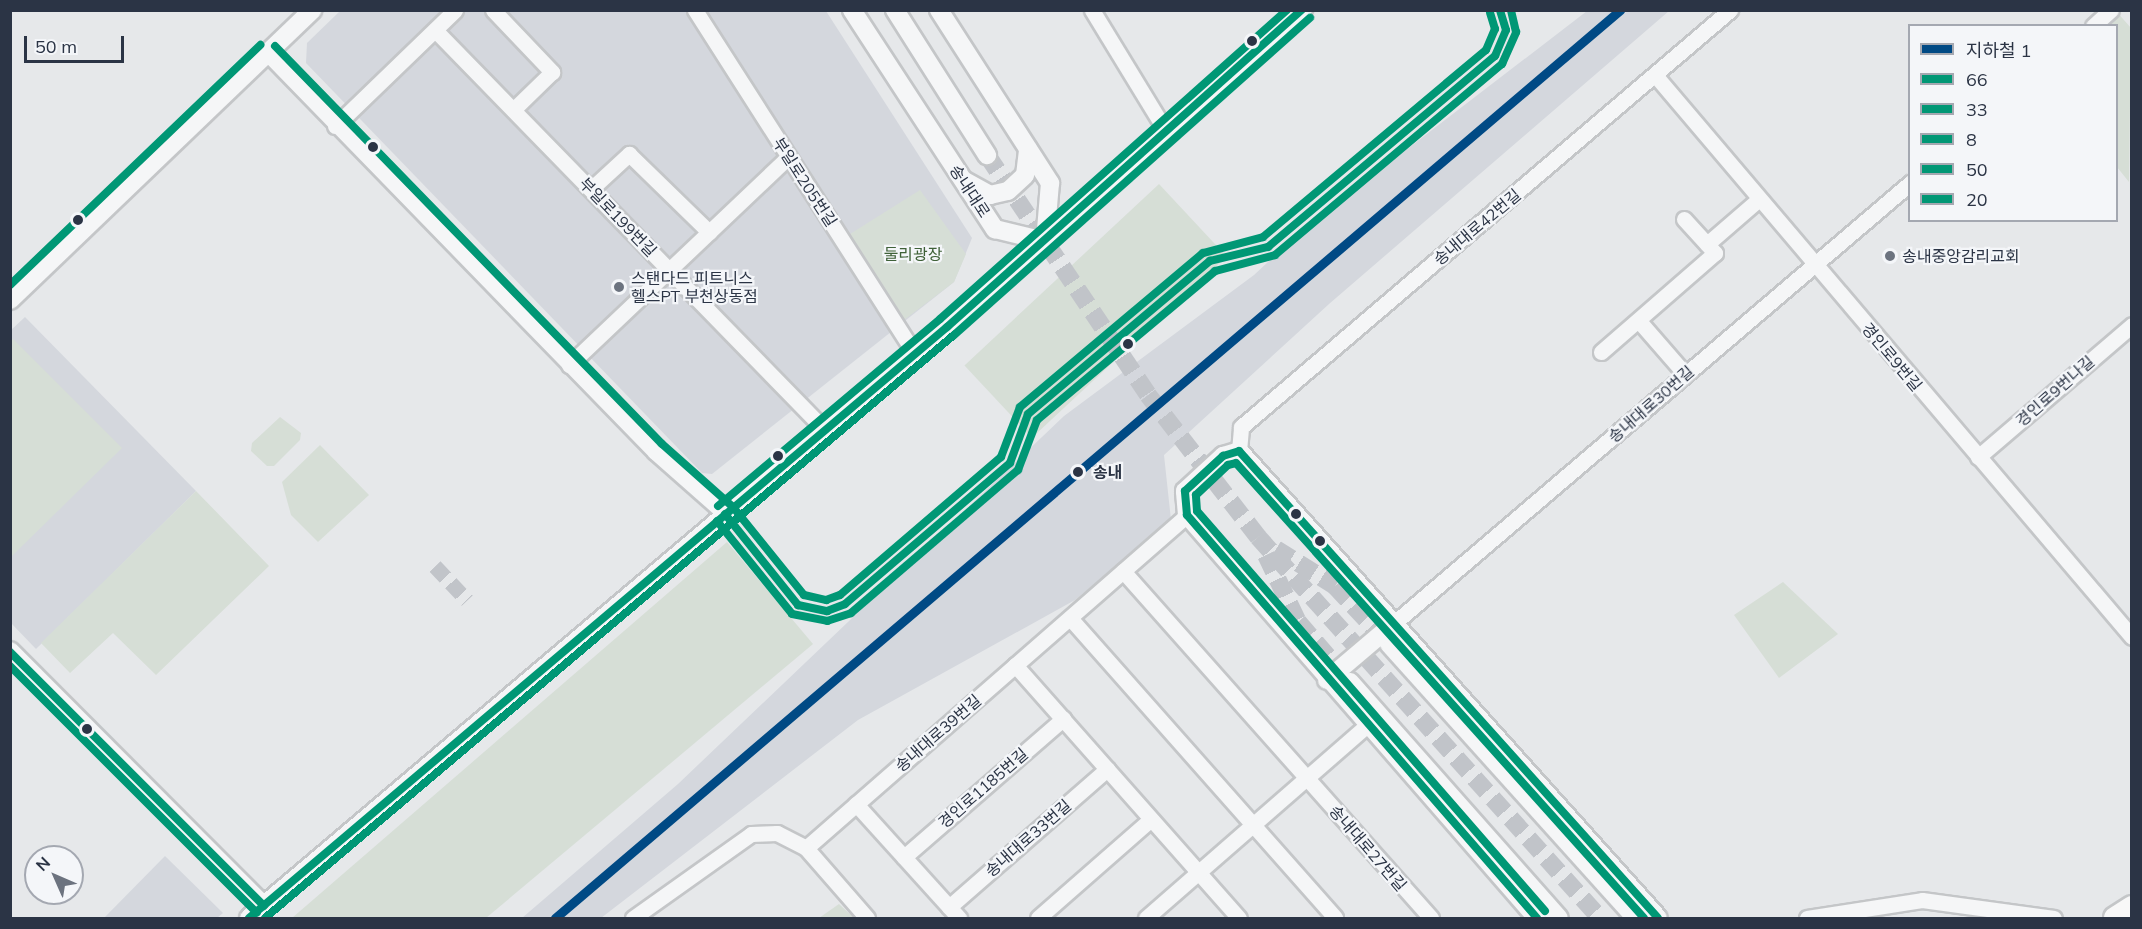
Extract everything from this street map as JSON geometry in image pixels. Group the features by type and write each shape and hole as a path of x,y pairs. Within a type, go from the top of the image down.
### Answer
{"main road":[{"path":"2115,918 2132,907"}],"street":[{"path":"10,300 312,10"},
{"path":"335,126 455,10"},
{"path":"493,10 552,72 513,110"},
{"name":"부일로205번길","path":"694,10 915,354"},
{"name":"송내대로","path":"852,10 995,229 1045,241"},
{"name":"송내대로","path":"895,10 987,155"},
{"path":"939,10 1050,183 1045,241"},
{"path":"1092,10 1167,133"},
{"path":"249,918 915,354 1167,133 1303,10"},
{"name":"송내대로42번길","path":"1239,451 1241,428 1730,10"},
{"path":"2095,24 2111,10"},
{"name":"부일로199번길","path":"435,30 825,430"},
{"path":"267,54 569,366 725,514"},
{"name":"경인로9번길","path":"1655,75 2132,637"},
{"path":"963,180 990,195 1008,191 1025,175 1028,149"},
{"path":"591,189 629,154 709,232"},
{"path":"569,366 788,157"},
{"name":"송내대로30번길","path":"1393,624 1908,185"},
{"path":"1707,244 1759,199"},
{"path":"1601,352 1715,253 1684,219"},
{"path":"1639,321 1685,374"},
{"name":"경인로9번나길","path":"1978,457 2132,325"},
{"path":"1537,918 1366,726 1187,515 1185,491 1223,456 1239,451 1658,918"},
{"name":"송내대로39번길","path":"806,848 1187,515"},
{"name":"송내대로27번길","path":"1123,571 1431,918"},
{"path":"1070,618 1335,918"},
{"path":"1327,680 1393,624"},
{"path":"1389,644 1636,918"},
{"path":"10,651 264,906"},
{"path":"1015,665 1239,918"},
{"path":"1350,682 1559,918"},
{"name":"경인로1185번길","path":"904,857 1063,719"},
{"path":"1146,918 1366,726"},
{"name":"송내대로33번길","path":"856,804 954,913 1107,769"},
{"path":"1038,918 1151,819"},
{"path":"633,918 750,834 777,833 806,848 867,918"},
{"path":"1807,918 1922,900 2054,918"}],"shaded area":[{"path":"340,11 826,11 972,238 954,282 712,474 702,473 306,63 307,43"},
{"path":"1587,11 1669,11 1329,304 1164,455 1171,520 1075,600 858,720 601,918 522,918 678,784 1064,416 1254,275 1307,226"},
{"path":"25,317 196,491 36,649 11,623 10,331"},
{"path":"165,856 223,913 217,918 104,918"}],"green space":[{"path":"2116,11 2131,28 2129,182 2118,168 2118,24 2102,24"},
{"path":"1159,184 1227,256 1032,438 964,365"},
{"name":"둘리광장","path":"920,190 966,254 954,282 904,320 850,234"},
{"path":"13,339 122,448 11,557 10,341"},
{"path":"280,417 301,433 300,440 274,466 267,466 251,451 252,443"},
{"path":"320,445 369,495 318,542 291,515 282,482"},
{"path":"196,491 269,566 156,675 113,633 70,673 41,643"},
{"path":"727,542 813,644 486,918 292,918"},
{"path":"1783,582 1838,634 1779,678 1734,615"},
{"path":"839,904 854,918 819,918"}],"tunnel":[{"path":"987,155 1148,395 1258,537 1600,918"},
{"path":"1276,549 1335,586 1389,644"},
{"path":"1266,555 1298,622 1349,681"},
{"path":"435,566 467,600"}],"metro line":[{"name":"1","path":"555,918 1620,10"}],"transit line":[{"name":"8","path":"718,506 940,319 1287,10"},
{"name":"66","path":"249,918 947,327 1302,10"},
{"name":"66","path":"725,514 798,605 827,611 845,604 1010,463 1028,414 1210,261 1268,247 1495,56 1506,30 1500,10"},
{"name":"33","path":"717,521 792,614 827,621 851,613 1018,470 1037,420 1215,271 1275,255 1502,64 1516,32 1511,10"},
{"name":"8","path":"275,46 662,444 733,507 804,595 826,600 840,595 1001,457 1020,407 1203,253 1263,237 1486,50 1495,29 1490,13"},
{"name":"33","path":"265,918 954,335 1310,18"},
{"name":"8","path":"10,285 260,45"},
{"name":"50","path":"1537,918 1187,515 1185,491 1223,456 1239,451 1658,918"},
{"name":"20","path":"1545,911 1197,511 1196,495 1228,465 1236,463 1644,918"},
{"name":"66","path":"10,652 264,906"},
{"name":"33","path":"10,666 257,913"}],"place":[{"name":"송내중앙감리교회","path":"1890,256"},
{"name":"스탠다드 피트니스 헬스PT 부천상동점","path":"619,287"},
{"name":"송내","path":"1078,472"}]}
